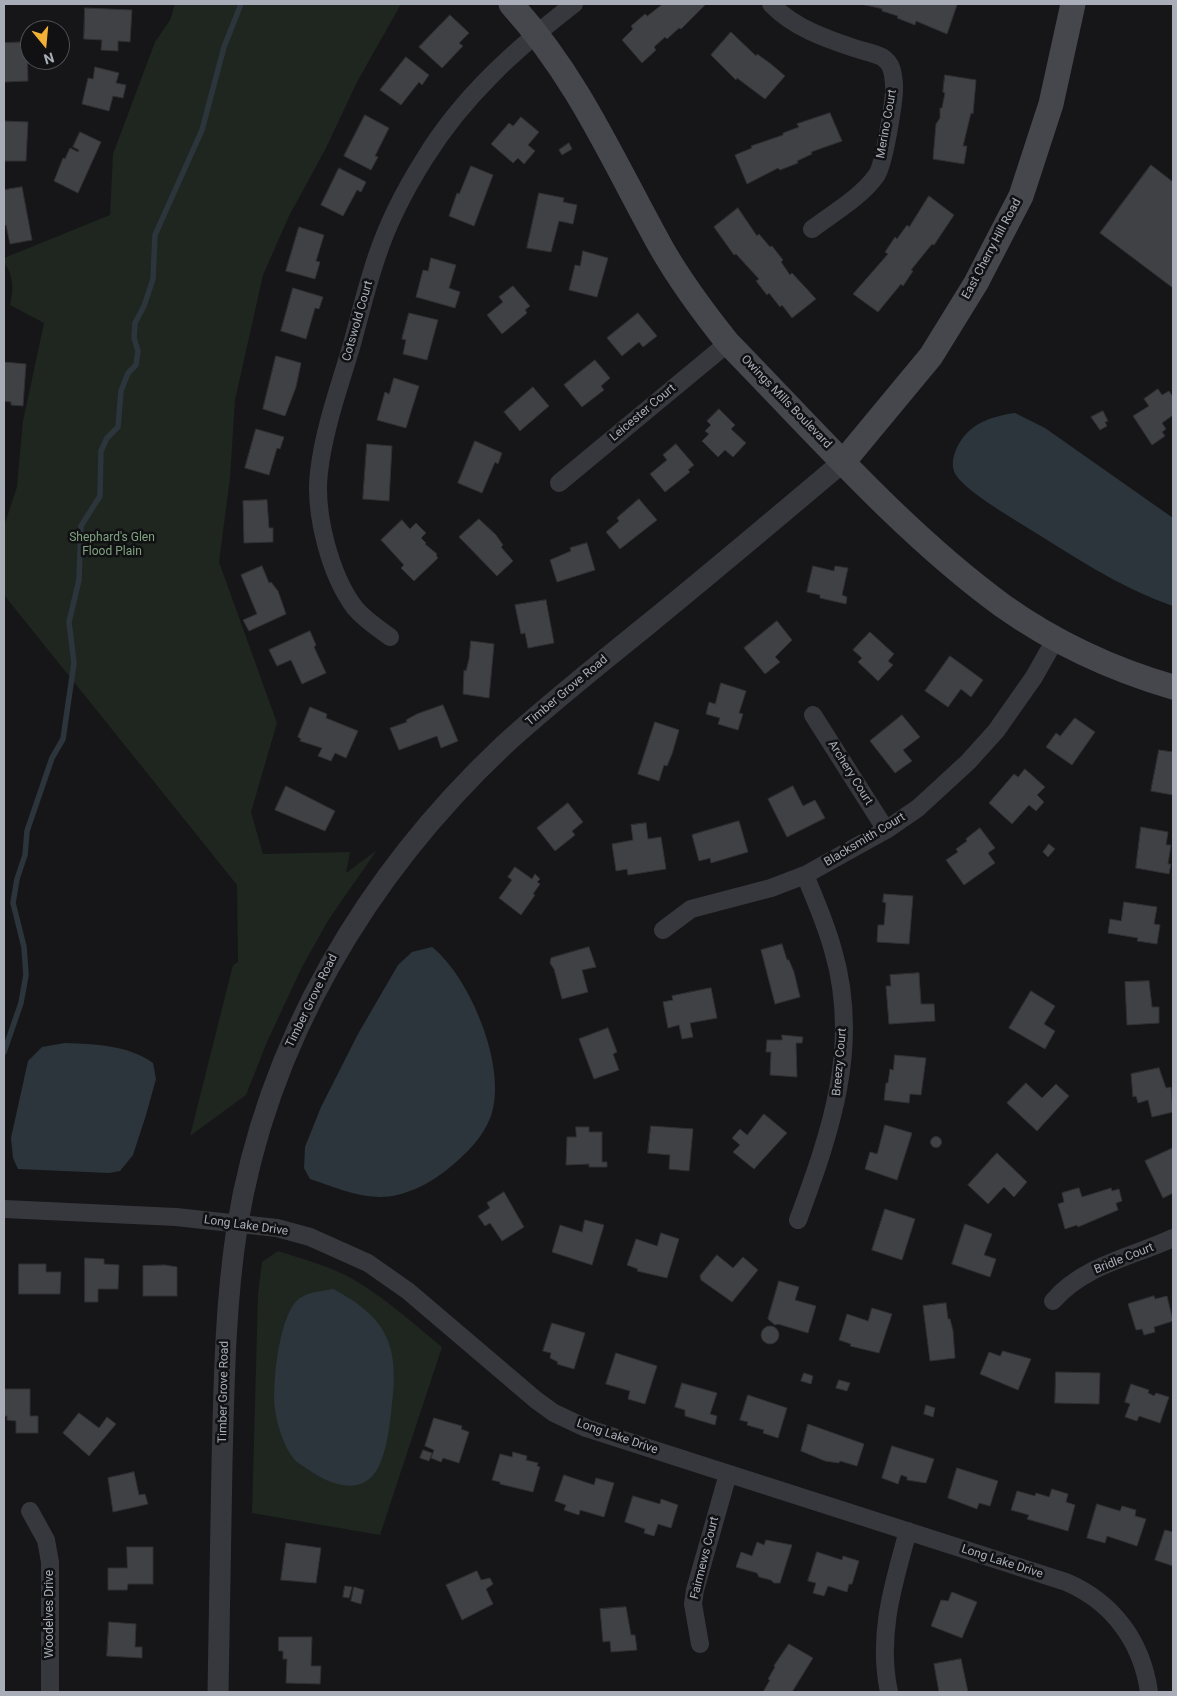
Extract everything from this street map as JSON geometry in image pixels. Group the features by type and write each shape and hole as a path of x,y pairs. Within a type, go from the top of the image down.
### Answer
{"main road":[{"name":"Owings Mills Boulevard","path":"511,4 536,33 582,98 663,250 706,316 728,343 894,511 966,577 1005,607 1056,638 1104,662 1173,687"},
{"name":"East Cherry Hill Road","path":"844,461 894,403 930,356 976,282 1013,212 1036,152 1051,104 1073,4"}],"street":[{"path":"536,33 574,4"},
{"name":"Merino Court","path":"771,4 779,12 825,38 882,57 890,63 892,71 894,86 883,157 878,174 866,189 812,229"},
{"name":"Cotswold Court","path":"390,637 371,624 355,608 332,562 322,530 319,503 319,473 324,441 377,255 397,210 425,158 450,121 479,86 536,33"},
{"name":"Leicester Court","path":"559,483 728,343"},
{"name":"Timber Grove Road","path":"218,1692 224,1347 229,1287 238,1224 253,1150 272,1092 296,1028 326,968 358,919 448,802 503,747 552,703 844,461"},
{"name":"Blacksmith Court","path":"663,930 691,909 771,888 805,875 886,830 918,808 943,786 996,731 1021,697 1056,638"},
{"name":"Archery Court","path":"813,715 886,830"},
{"name":"Breezy Court","path":"798,1220 825,1145 835,1109 844,1041 843,1007 836,959 805,875"},
{"name":"Long Lake Drive","path":"4,1209 112,1212 277,1228 310,1237 368,1263 408,1291 509,1379 554,1413 586,1428 1066,1582 1086,1591 1116,1615 1129,1635 1140,1655 1147,1677 1149,1692"},
{"name":"Bridle Court","path":"1053,1301 1065,1287 1103,1265 1173,1238"},
{"name":"Fairmews Court","path":"700,1644 693,1604 695,1590 728,1474"},
{"name":"Woodelves Drive","path":"30,1510 46,1540 50,1562 50,1692"},
{"path":"890,1692 884,1640 888,1604 908,1531"}],"green space":[{"name":"Shephard's Glen Flood Plain","path":"175,4 401,4 357,82 326,148 289,216 263,275 235,400 230,478 219,562 277,723 251,812 263,854 350,852 346,873 377,850 329,919 302,967 267,1042 246,1095 190,1136 233,965 238,962 237,885 4,595 4,526 17,487 23,421 44,323 10,305 12,282 4,263 4,258 110,215 113,154 155,42 170,20"},
{"path":"278,1251 344,1274 365,1286 442,1347 380,1535 252,1513 258,1294 262,1262"}],"shaded area":[{"path":"1015,413 1045,428 1173,518 1173,606 1133,590 1059,548 977,495 956,475 953,466 955,452 967,433 985,421"},
{"path":"432,947 460,979 472,1001 490,1049 495,1096 491,1116 483,1132 468,1151 442,1174 416,1189 398,1195 371,1197 344,1191 310,1179 304,1168 305,1147 321,1107 358,1034 398,965 412,952"},
{"path":"65,1043 99,1045 122,1049 133,1052 153,1063 156,1079 146,1115 133,1155 120,1171 109,1173 18,1169 13,1158 11,1138 28,1061 42,1047"},
{"path":"333,1289 353,1300 368,1312 379,1325 387,1339 392,1354 394,1371 390,1420 383,1455 378,1468 371,1478 353,1486 334,1483 324,1479 295,1460 290,1454 282,1436 275,1409 274,1398 278,1350 287,1318 293,1306 300,1298 311,1293"}],"building":[{"path":"663,4 706,4 681,29 679,28 667,39 665,37 654,47 656,50 642,63 622,40 633,29 631,26 645,14 647,16"},
{"path":"861,4 957,5 947,34 916,21 915,25 897,18 898,16 882,11 882,9"},
{"path":"85,8 132,10 130,42 118,41 118,51 101,50 102,40 84,39"},
{"path":"450,15 469,33 459,43 463,46 442,68 419,47"},
{"path":"731,32 756,56 757,54 785,76 765,99 737,78 736,80 711,55"},
{"path":"20,42 20,70 28,70 28,81 4,82 4,43"},
{"path":"406,57 429,75 422,85 419,82 401,105 380,90"},
{"path":"95,67 119,73 116,83 126,85 123,98 113,96 109,111 82,104 88,78 93,79"},
{"path":"945,75 976,80 973,114 971,113 963,146 967,146 964,164 933,159 936,124 940,118 940,108 942,108 945,93 943,92"},
{"path":"830,113 842,141 811,152 812,154 797,161 798,163 780,170 778,168 747,184 735,155 752,148 751,146 783,135 783,133 799,127 797,124"},
{"path":"365,115 389,128 375,156 378,157 371,170 344,156"},
{"path":"521,117 539,132 528,145 535,151 524,164 518,158 513,163 491,144 509,123 513,126"},
{"path":"4,121 28,122 26,161 4,161"},
{"path":"80,132 101,142 78,193 54,181 63,158 65,159 70,148 78,152 79,150 73,147"},
{"path":"569,143 572,149 562,155 559,150"},
{"path":"1151,165 1173,182 1173,288 1100,233"},
{"path":"471,166 493,175 474,226 449,216 457,193 459,194"},
{"path":"339,168 366,182 361,192 357,190 343,216 321,205"},
{"path":"22,187 32,240 10,244 6,225 4,226 4,190"},
{"path":"539,193 564,198 563,202 577,205 573,224 559,221 551,252 527,248"},
{"path":"929,196 954,215 934,245 932,244 911,270 913,271 903,286 901,284 878,312 853,294 888,254 885,252 895,237 897,239 907,225 909,227"},
{"path":"738,208 757,236 759,234 770,247 772,246 783,260 781,262 790,275 792,273 816,299 792,318 769,293 767,295 756,281 759,279 736,254 734,255 714,227"},
{"path":"299,227 324,235 316,261 320,262 315,279 286,271"},
{"path":"583,251 608,258 597,297 569,290 575,265 580,266"},
{"path":"431,258 456,265 449,288 460,292 455,308 416,297 423,270 428,271"},
{"path":"513,286 530,306 525,310 527,313 502,334 487,315 503,302 499,297"},
{"path":"293,288 323,297 319,309 315,308 306,339 281,331"},
{"path":"409,313 438,320 427,360 403,354 406,340 402,339"},
{"path":"638,313 657,336 643,347 639,342 622,356 607,338"},
{"path":"276,356 301,363 296,387 285,416 263,409"},
{"path":"595,360 610,378 601,386 604,390 582,407 564,385"},
{"path":"4,362 26,364 23,406 11,405 11,402 4,401"},
{"path":"394,378 419,386 406,428 377,420 385,392 389,394"},
{"path":"533,387 549,406 520,431 504,412"},
{"path":"1158,389 1162,395 1169,391 1173,397 1173,415 1162,423 1166,429 1162,432 1165,436 1152,445 1133,416 1149,406 1144,399"},
{"path":"719,409 735,425 731,429 746,443 733,457 725,450 718,457 702,441 709,434 705,431 711,425 707,421"},
{"path":"1103,411 1108,421 1105,422 1107,426 1100,430 1091,417"},
{"path":"256,429 284,437 280,449 277,448 269,475 245,468"},
{"path":"475,441 502,453 498,464 495,462 482,493 458,483"},
{"path":"367,444 392,446 389,501 363,499"},
{"path":"676,444 694,465 688,470 690,472 665,492 650,474 667,460 663,455"},
{"path":"639,499 657,520 620,549 606,532 619,521 617,518"},
{"path":"267,500 269,528 273,528 273,542 244,543 243,501"},
{"path":"479,519 496,535 503,545 501,547 513,561 497,576 459,537"},
{"path":"402,520 410,529 416,523 426,533 421,538 437,554 438,558 414,581 401,568 404,565 381,540"},
{"path":"587,543 595,570 557,582 550,560 571,551 570,548"},
{"path":"262,566 269,583 271,582 278,591 286,614 249,631 243,620 257,614 241,575"},
{"path":"813,566 834,571 835,566 848,568 842,595 847,597 846,604 820,598 820,595 807,592"},
{"path":"546,600 554,643 528,648 525,633 521,634 515,605"},
{"path":"777,621 792,640 775,657 780,662 765,674 744,648"},
{"path":"310,631 316,645 314,647 326,673 302,684 291,660 277,666 269,650"},
{"path":"870,632 894,654 888,661 893,665 878,681 858,662 862,658 853,650"},
{"path":"471,641 494,644 489,698 463,694 464,670 466,671 469,659"},
{"path":"950,656 983,680 971,697 961,689 948,707 925,691"},
{"path":"721,683 746,691 739,713 743,714 738,730 718,724 720,718 706,714 709,702 715,704"},
{"path":"443,705 458,741 441,748 437,736 399,750 390,728 407,722 406,720 417,714"},
{"path":"310,707 327,714 326,718 358,731 346,758 335,753 331,761 318,756 322,748 300,741 301,739 298,737"},
{"path":"902,715 920,737 903,750 912,761 895,773 870,741"},
{"path":"1075,718 1095,732 1072,765 1046,747 1056,733 1060,736"},
{"path":"655,722 679,730 672,754 667,766 664,765 659,781 638,774"},
{"path":"1159,750 1173,752 1173,795 1151,791"},
{"path":"1025,769 1045,787 1037,795 1044,802 1036,811 1029,805 1012,824 989,803 1014,774 1018,777"},
{"path":"286,786 335,811 325,831 275,810"},
{"path":"793,786 803,806 815,800 825,818 787,837 768,799"},
{"path":"568,803 583,822 572,831 575,835 555,851 537,828"},
{"path":"739,821 748,852 711,863 710,858 699,861 692,835"},
{"path":"646,823 648,839 661,837 666,869 628,875 627,869 616,871 612,844 633,840 631,825"},
{"path":"1141,827 1168,832 1166,845 1171,845 1168,864 1171,864 1169,874 1136,868"},
{"path":"980,828 995,848 988,853 995,863 964,885 946,860 958,852 956,849"},
{"path":"1049,844 1055,849 1048,857 1043,852"},
{"path":"515,867 532,879 535,874 540,879 537,882 540,884 533,894 535,895 521,915 499,898 512,880 508,877"},
{"path":"884,894 913,896 909,944 877,942 878,925 884,925 886,903 883,902"},
{"path":"1124,902 1157,907 1154,924 1160,925 1157,944 1137,941 1138,938 1108,933 1110,919 1121,921"},
{"path":"782,944 787,960 789,960 794,972 800,997 775,1004 761,950"},
{"path":"589,947 596,967 582,970 588,992 562,999 554,969 550,963 551,958"},
{"path":"919,973 921,1004 934,1004 935,1021 889,1024 886,986 891,986 890,975"},
{"path":"1149,981 1152,1007 1159,1007 1159,1023 1127,1025 1125,982"},
{"path":"711,988 717,1018 690,1023 693,1037 682,1039 679,1025 668,1028 663,1002 673,1000 672,996"},
{"path":"1031,991 1055,1006 1044,1024 1055,1031 1045,1049 1009,1028"},
{"path":"608,1028 617,1052 613,1054 619,1070 594,1079 579,1039"},
{"path":"782,1035 803,1037 802,1043 796,1043 797,1077 770,1075 771,1052 766,1052 767,1040 782,1040"},
{"path":"895,1055 926,1058 921,1095 910,1094 909,1103 884,1100 886,1083 888,1083 890,1069 893,1070"},
{"path":"1159,1068 1166,1088 1171,1087 1173,1112 1152,1117 1148,1100 1138,1103 1136,1096 1133,1097 1131,1074"},
{"path":"1026,1083 1042,1098 1056,1084 1069,1096 1037,1131 1007,1103"},
{"path":"764,1114 787,1133 754,1169 733,1152 740,1145 732,1138 740,1129 747,1135"},
{"path":"885,1125 912,1133 897,1180 865,1169 870,1152 877,1154"},
{"path":"651,1126 693,1129 689,1171 669,1169 670,1155 648,1153"},
{"path":"576,1127 589,1127 589,1132 602,1132 602,1162 607,1162 607,1167 589,1167 589,1164 566,1165 567,1137 576,1137"},
{"path":"934,1137 938,1137 941,1142 940,1146 934,1147 931,1144 931,1140"},
{"path":"1173,1148 1173,1193 1163,1198 1145,1161"},
{"path":"997,1153 1027,1182 1014,1197 1004,1187 988,1204 968,1185"},
{"path":"1079,1188 1082,1197 1111,1188 1112,1191 1119,1189 1122,1201 1116,1203 1118,1210 1078,1227 1077,1225 1065,1229 1058,1204 1064,1202 1062,1193"},
{"path":"504,1192 524,1227 502,1241 490,1223 485,1226 478,1216 490,1208 487,1203"},
{"path":"885,1209 915,1219 902,1260 872,1250"},
{"path":"585,1220 604,1225 592,1265 552,1252 560,1225 582,1232"},
{"path":"965,1224 992,1234 984,1255 996,1259 990,1277 952,1264"},
{"path":"661,1233 679,1239 667,1278 637,1271 638,1269 627,1265 636,1239 657,1246"},
{"path":"717,1255 733,1268 743,1257 758,1270 732,1302 701,1280 700,1276"},
{"path":"85,1258 104,1259 104,1264 119,1265 118,1289 98,1289 98,1302 85,1302"},
{"path":"19,1264 46,1264 46,1272 61,1272 60,1294 19,1294"},
{"path":"165,1265 177,1267 177,1296 143,1296 143,1266"},
{"path":"779,1281 799,1287 795,1300 816,1306 808,1333 778,1324 775,1325 768,1319"},
{"path":"1154,1296 1155,1299 1167,1296 1173,1321 1154,1327 1155,1332 1144,1335 1142,1329 1136,1330 1128,1304"},
{"path":"946,1303 948,1319 950,1319 953,1331 955,1358 930,1361 923,1306"},
{"path":"872,1308 892,1314 879,1353 850,1346 851,1344 839,1340 847,1314 868,1321"},
{"path":"552,1323 585,1333 574,1369 557,1364 558,1362 550,1358 551,1353 543,1351"},
{"path":"770,1326 776,1329 779,1335 776,1341 770,1344 764,1341 761,1335 764,1329"},
{"path":"1003,1351 1031,1359 1018,1390 980,1374 989,1352 1000,1356"},
{"path":"616,1353 657,1366 645,1404 628,1399 630,1391 606,1384"},
{"path":"1056,1372 1100,1373 1099,1404 1055,1403"},
{"path":"804,1373 813,1376 811,1384 801,1381"},
{"path":"839,1380 850,1383 847,1391 836,1388"},
{"path":"682,1383 717,1393 710,1414 717,1416 715,1425 685,1416 685,1410 675,1407"},
{"path":"1131,1384 1149,1390 1148,1393 1154,1396 1156,1393 1169,1397 1160,1423 1139,1416 1137,1421 1125,1417 1130,1404 1125,1402"},
{"path":"4,1389 30,1389 30,1416 38,1416 38,1433 16,1433 16,1421 7,1420 7,1416 4,1416"},
{"path":"748,1395 787,1408 778,1438 763,1433 764,1430 747,1425 748,1422 740,1420"},
{"path":"926,1405 935,1408 933,1417 924,1414"},
{"path":"79,1413 99,1428 107,1417 116,1424 89,1456 63,1433"},
{"path":"434,1418 462,1426 461,1429 469,1432 459,1463 443,1458 441,1462 431,1458 434,1450 425,1446"},
{"path":"808,1424 864,1444 857,1466 840,1461 839,1463 825,1461 801,1451"},
{"path":"892,1446 934,1459 926,1483 907,1480 907,1477 901,1475 898,1484 882,1478"},
{"path":"423,1450 432,1453 429,1461 420,1458"},
{"path":"513,1452 527,1456 526,1460 538,1463 537,1466 540,1467 533,1492 500,1484 500,1482 492,1480 500,1454 512,1457"},
{"path":"957,1468 998,1481 990,1506 979,1503 977,1509 948,1498"},
{"path":"134,1472 139,1495 145,1494 148,1504 113,1512 108,1478"},
{"path":"564,1475 594,1485 596,1478 614,1483 604,1517 580,1510 579,1515 564,1510 566,1505 555,1501"},
{"path":"1052,1489 1068,1494 1066,1502 1075,1505 1068,1531 1027,1519 1029,1515 1011,1510 1017,1491 1035,1496 1036,1493 1049,1497"},
{"path":"633,1496 660,1504 661,1499 678,1505 671,1528 658,1524 654,1536 644,1533 645,1529 625,1522"},
{"path":"1097,1504 1120,1511 1122,1506 1136,1510 1135,1516 1146,1519 1137,1546 1107,1536 1105,1543 1087,1538"},
{"path":"1165,1530 1173,1532 1173,1566 1155,1560"},
{"path":"766,1540 792,1545 780,1583 774,1583 771,1580 759,1577 757,1573 736,1567 741,1552 752,1556 757,1542 764,1545"},
{"path":"286,1543 321,1548 316,1583 281,1580"},
{"path":"127,1547 153,1547 153,1584 128,1584 127,1590 108,1590 108,1568 127,1568"},
{"path":"817,1552 842,1560 843,1556 859,1561 852,1584 849,1584 847,1592 828,1586 824,1596 813,1593 816,1583 808,1581"},
{"path":"477,1571 481,1580 490,1578 493,1584 486,1589 493,1604 462,1620 446,1585"},
{"path":"345,1586 352,1587 349,1598 343,1597"},
{"path":"354,1587 364,1590 361,1604 351,1601"},
{"path":"952,1592 977,1602 962,1638 931,1626 941,1600 948,1601"},
{"path":"626,1607 631,1635 635,1635 637,1650 611,1652 610,1641 603,1642 600,1609"},
{"path":"109,1622 136,1624 135,1647 142,1647 142,1658 107,1656"},
{"path":"279,1637 312,1637 311,1666 321,1666 320,1684 286,1683 287,1659 283,1659 283,1651 279,1651"},
{"path":"789,1644 813,1658 792,1692 763,1692 770,1680 768,1679 774,1666"},
{"path":"961,1659 968,1692 939,1692 934,1664"}],"waterway":[{"path":"4,1052 21,1003 26,975 24,947 13,903 17,879 25,855 27,831 52,758 63,739 74,663 69,622 79,580 81,526 100,496 101,451 107,438 118,427 121,391 128,373 136,365 138,351 134,338 135,323 144,306 153,279 155,235 202,130 224,47 241,4"}]}
